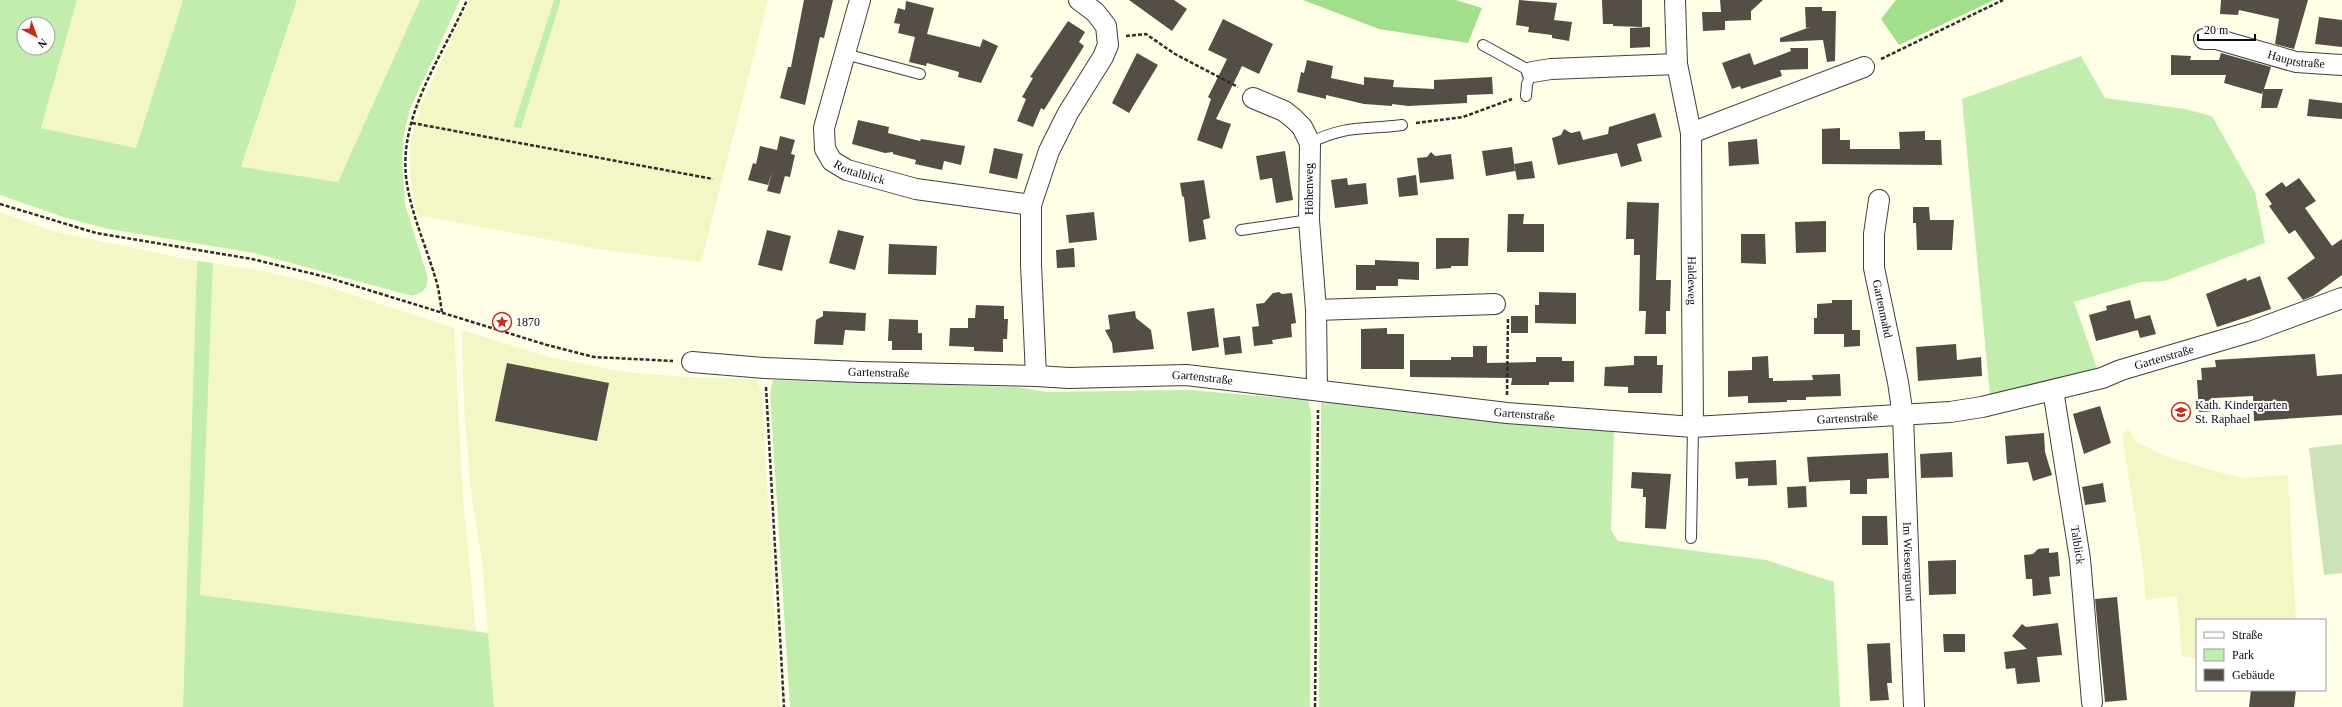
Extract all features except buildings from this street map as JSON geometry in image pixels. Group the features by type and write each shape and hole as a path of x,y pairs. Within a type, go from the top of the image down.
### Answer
{"street":[{"name":"Rottalblick","path":"860,0 824,128 825,149 832,161 847,170 916,189 1031,205"},
{"path":"1036,376 1031,264 1031,205 1049,151 1068,113 1103,57 1108,37 1106,26 1095,12 1080,0"},
{"name":"Haldeweg","path":"1675,0 1677,64 1691,133 1693,427"},
{"name":"Hauptstraße","path":"2204,39 2216,39 2296,62 2342,65"},
{"path":"1532,72 1551,69 1677,64"},
{"path":"1691,133 1864,67"},
{"name":"Höhenweg","path":"1253,98 1284,111 1293,118 1302,127 1310,143 1309,220 1316,310 1317,390"},
{"name":"Gartenmahd","path":"1879,200 1874,234 1874,268 1897,374 1904,416"},
{"name":"Gartenstraße","path":"692,362 765,368 1069,378 1186,375 1507,414 1693,427 1904,416 1982,407 2102,378 2121,370 2253,331 2342,298"},
{"path":"1316,310 1495,304"},
{"name":"Talblick","path":"2053,390 2080,559 2092,702"},
{"name":"Im Wiesengrund","path":"1904,416 1914,707"}],"lane":[{"path":"1483,45 1532,72 1527,84 1526,96"},
{"path":"845,54 920,74"},
{"path":"1310,143 1328,133 1349,128 1402,125"},
{"path":"1241,230 1309,220"},
{"path":"1692,538 1693,427"}],"path":[{"path":"442,312 436,278 415,219 407,184 405,160 412,124 422,92 467,0"},
{"path":"1864,67 2003,0"},
{"path":"1108,37 1146,34 1175,54 1246,90 1253,98"},
{"path":"1402,125 1463,117 1526,96"},
{"path":"412,124 713,179"},
{"path":"0,204 96,233 252,259 318,276 442,312 547,345 594,357 692,362"},
{"path":"1495,304 1508,317 1507,414"},
{"path":"765,368 784,707"},
{"path":"1315,707 1317,390"}],"green space":[{"path":"0,0 77,0 41,128 136,148 183,0 297,0 241,167 338,182 420,0 460,0 410,109 404,133 402,160 405,204 428,278 426,287 422,292 412,296 254,253 109,229 66,218 0,195"},
{"path":"77,0 183,0 137,148 41,128"},
{"path":"297,0 420,0 338,182 241,168"},
{"path":"470,0 554,0 513,127 521,128 561,0 768,0 701,262 598,249 417,215 411,184 410,167 410,146 415,123 424,98"},
{"path":"554,0 561,0 521,128 513,127"},
{"path":"1303,0 1456,0 1482,8 1468,43 1379,29"},
{"path":"1896,0 1994,0 1899,45 1881,19"},
{"path":"2081,56 2105,98 2185,109 2212,116 2255,192 2265,243 2165,281 2141,282 2074,302 2097,368 1990,397 1962,99"},
{"path":"0,212 52,231 197,261 183,707 0,707"},
{"path":"197,261 213,263 200,595 488,633 494,707 183,707"},
{"path":"213,263 268,272 325,286 454,328 463,498 476,632 199,595"},
{"path":"462,330 549,357 624,372 688,377 757,379 762,398 780,707 494,707 482,561 471,492 464,407"},
{"path":"773,380 1016,387 1047,392 1189,390 1308,400 1311,412 1310,707 790,707 770,394"},
{"path":"1321,402 1500,421 1614,430 1611,530 1618,541 1766,560 1834,582 1840,707 1319,707"},
{"path":"2128,429 2138,443 2168,457 2218,472 2244,478 2288,475 2296,619 2196,619 2196,658 2182,656 2177,596 2146,600 2141,554 2122,435"},
{"path":"2342,444 2342,573 2324,575 2309,448"}],"place":[{"name":"1870","path":"502,322"},
{"name":"Kath. Kindergarten St. Raphael","path":"2181,412"}]}
